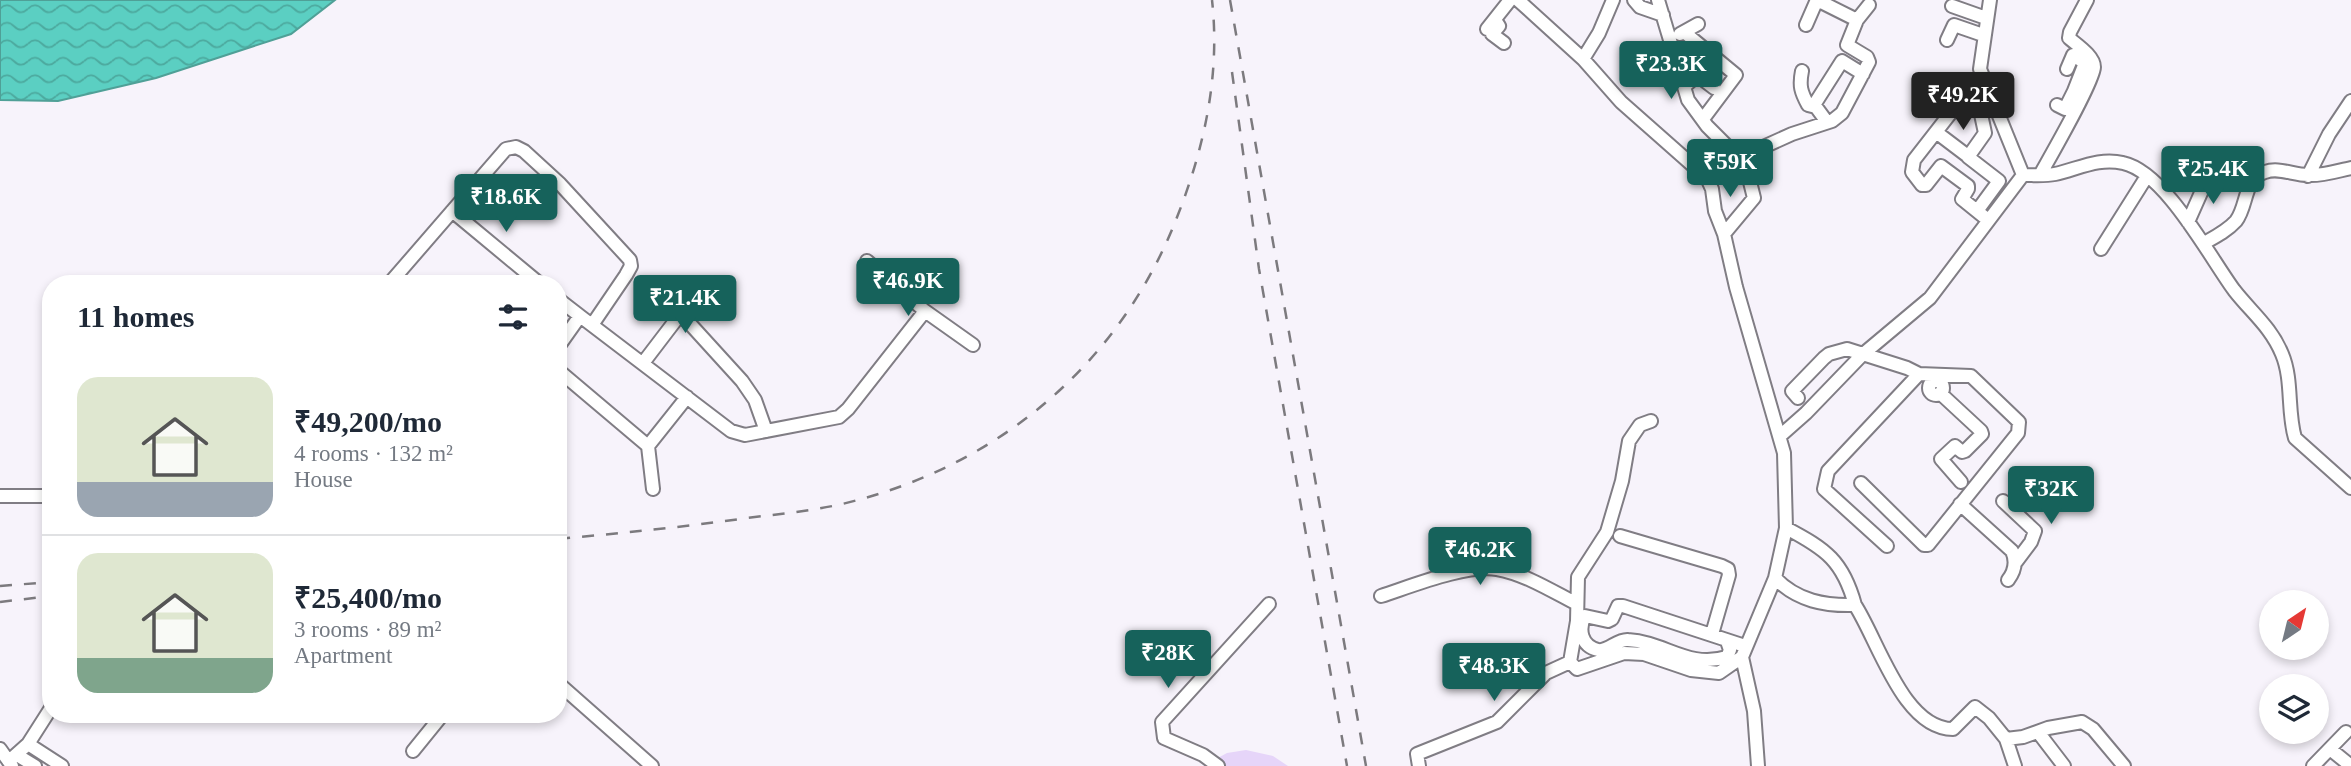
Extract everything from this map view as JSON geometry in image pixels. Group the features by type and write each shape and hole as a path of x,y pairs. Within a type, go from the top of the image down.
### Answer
{"street":[{"path":"1504,43 1492,34 1492,27 1510,0"},
{"path":"1518,0 1583,59 1621,102 1707,178 1774,423 1780,436 1786,470 1786,528 1775,578 1744,651 1719,673 1691,670 1644,654 1624,653 1577,669 1570,662"},
{"path":"1583,59 1599,33 1613,0"},
{"path":"1634,0 1640,7 1663,15"},
{"path":"1658,0 1688,100 1747,170 1754,198 1724,234"},
{"path":"1990,0 1982,17 1979,34 1980,69 2013,141 2023,175"},
{"path":"2057,105 2066,108 2079,81 2094,68 2092,60 2069,38 2087,0"},
{"path":"1805,25 1819,1 1857,20"},
{"path":"1747,170 1760,148 1842,113 1869,60 1847,45 1857,20 1869,5"},
{"path":"1952,6 1982,17"},
{"path":"1670,37 1698,24"},
{"path":"1947,40 1952,26 1979,34"},
{"path":"1684,32 1736,75 1703,119"},
{"path":"1814,105 1842,61 1863,74"},
{"path":"1801,71 1801,92 1808,105 1814,105 1826,122"},
{"path":"1684,87 1697,75 1714,88"},
{"path":"2040,175 2079,81"},
{"path":"1969,158 1985,133 1979,105 1971,92 1967,92 1941,123 1914,160 1912,172 1922,186 1926,185 1941,166 1968,186 1962,199 1988,220"},
{"path":"2308,176 2329,134 2351,102"},
{"path":"1937,132 2011,191"},
{"path":"397,275 506,149 516,147 560,184 630,260 631,266 626,275 592,325"},
{"path":"2023,175 2053,175 2103,160 2140,169 2188,222 2234,290 2267,327 2278,345 2287,368 2291,426 2295,438 2351,488"},
{"path":"2204,243 2226,231 2236,221 2243,210 2249,185 2258,175 2273,170 2308,176 2351,168"},
{"path":"1780,436 1862,355 1930,298 2023,175"},
{"path":"2101,249 2147,176"},
{"path":"2188,222 2208,177"},
{"path":"1977,211 1999,181"},
{"path":"452,211 529,275"},
{"path":"867,261 925,311 973,345"},
{"path":"643,363 701,286"},
{"path":"567,306 731,431 746,435 839,416 848,409 925,311"},
{"path":"681,314 742,381 755,400 766,431"},
{"path":"567,334 580,316"},
{"path":"1798,397 1792,391 1829,354 1847,349 1907,368 1941,383 1943,387 1940,393 1982,434 1965,451 1952,447 1941,459 1961,482"},
{"path":"1861,483 1924,545 1928,545 2018,433 2019,422 1971,376 1962,374 1925,377 1828,471 1824,485 1824,489 1886,546"},
{"path":"567,378 648,446 653,489"},
{"path":"648,446 687,397"},
{"path":"1570,662 1578,577 1607,532 1622,481 1629,440 1640,425 1651,421"},
{"path":"0,496 42,496"},
{"path":"2003,501 2035,531 2008,580"},
{"path":"1960,505 2012,551 2016,562"},
{"path":"1786,528 1815,545 1840,566 1855,605 1891,677 1924,718 1945,729 1953,729 1975,707 1989,718 2006,738 2015,766"},
{"path":"1620,536 1728,569 1729,575 1712,634"},
{"path":"1381,596 1455,573 1494,569 1535,583 1577,604"},
{"path":"1775,578 1802,599 1855,605"},
{"path":"1218,766 1203,755 1164,738 1162,722 1269,604"},
{"path":"1727,640 1730,650 1727,657 1698,661 1645,642 1625,640 1597,650 1585,642 1580,634 1585,616 1608,621 1612,619 1618,606 1712,634 1727,640 1744,651 1754,711 1758,766"},
{"path":"1419,766 1417,754 1497,722 1546,673 1570,662"},
{"path":"567,691 652,766"},
{"path":"12,761 28,744 42,722"},
{"path":"2006,738 2023,737 2048,728 2082,722 2093,730 2124,766"},
{"path":"413,751 436,723"},
{"path":"2038,732 2064,766"},
{"path":"2313,766 2346,732"},
{"path":"28,744 62,766"},
{"path":"0,748 12,761 35,766"},
{"path":"2330,748 2351,766"}],"shaded area":[{"path":"1246,750 1273,756 1288,766 1203,766 1227,753"}],"water":[{"path":"0,0 335,0 291,34 156,78 58,101 0,100"}],"railway":[{"path":"567,538 700,524 842,504 896,488 947,467 995,440 1040,408 1080,371 1115,329 1146,283 1171,232 1192,176 1206,118 1214,60 1212,0"},
{"path":"1230,0 1366,766"},
{"path":"1232,72 1259,269 1347,766"},
{"path":"0,586 42,583"},
{"path":"0,602 42,597"}]}
